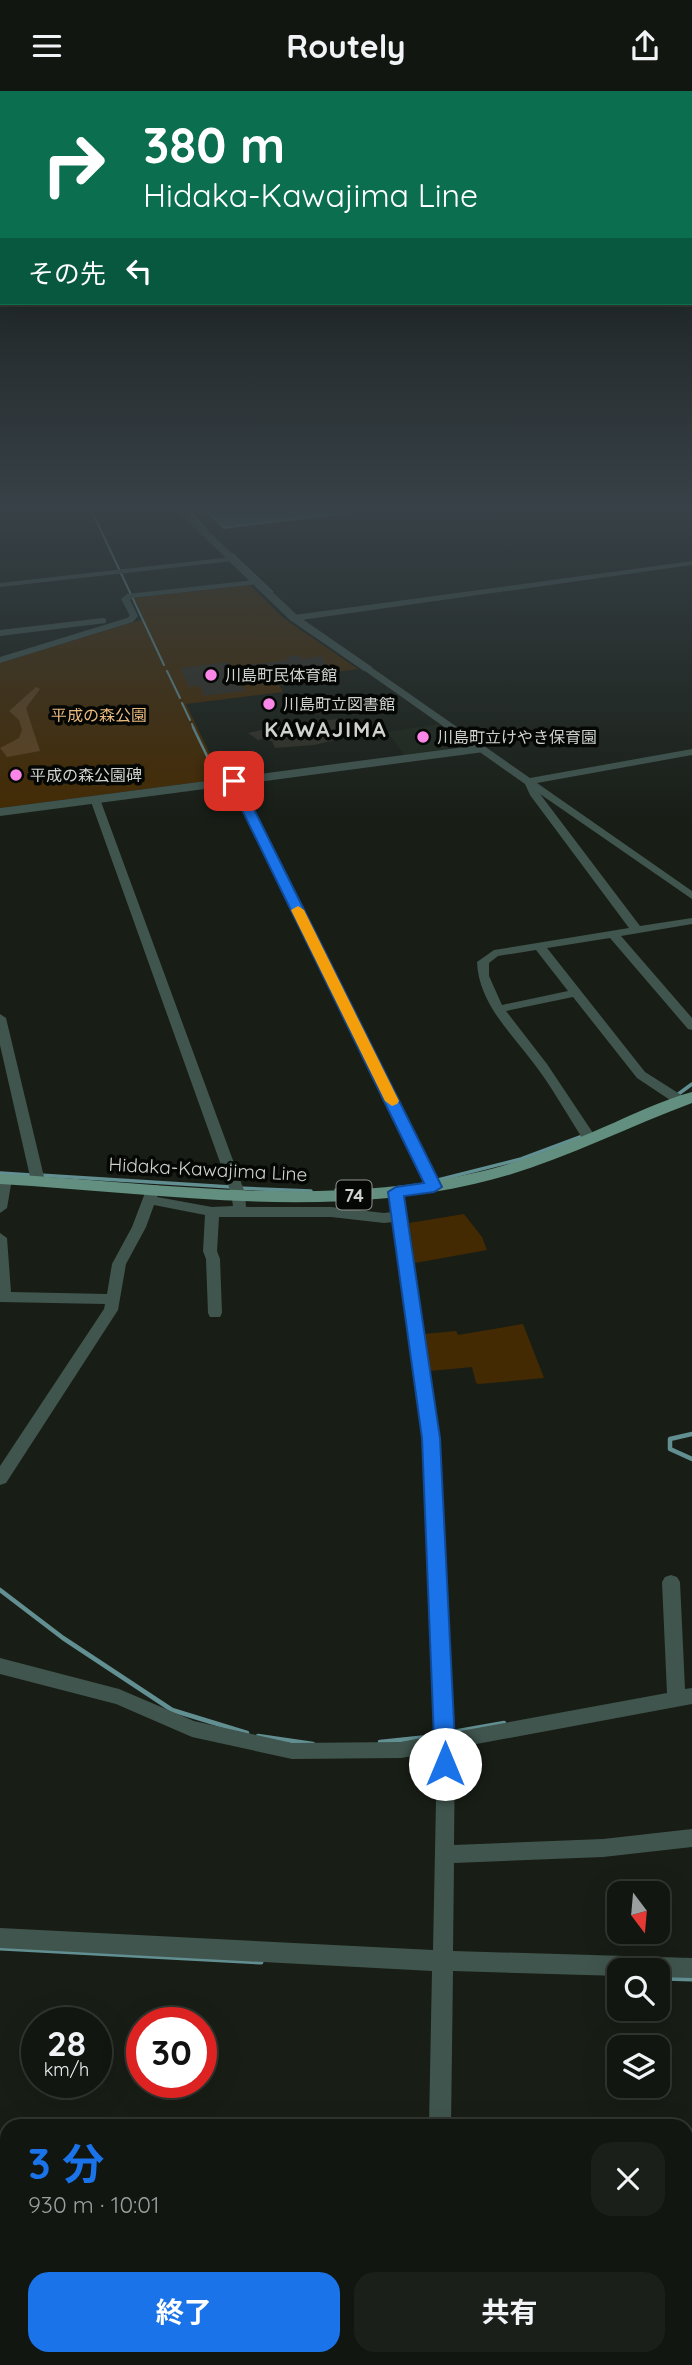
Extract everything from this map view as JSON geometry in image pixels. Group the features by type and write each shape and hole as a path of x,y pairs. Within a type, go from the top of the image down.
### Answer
{"main road":[{"name":"Hidaka-Kawajima Line","path":"3,1179 152,1194 238,1193 331,1204 434,1187 500,1172 540,1160 687,1099"}],"street":[{"path":"130,611 133,618"},
{"path":"286,611 692,896"},
{"path":"293,618 343,611"},
{"path":"0,633 133,618"},
{"path":"0,660 133,618"},
{"path":"0,812 480,749"},
{"path":"529,781 692,752"},
{"path":"234,781 434,1187"},
{"path":"529,781 534,793 637,930"},
{"path":"95,799 238,1193 240,1206 237,1211"},
{"path":"590,1139 542,1066 498,1009 481,974 482,962 494,953 692,922"},
{"path":"613,934 692,1026"},
{"path":"538,946 641,1075 687,1099"},
{"path":"498,1009 577,993"},
{"path":"0,1018 38,1181"},
{"path":"0,1207 3,1179"},
{"path":"396,1192 431,1438 446,1741 440,2119"},
{"path":"0,1479 111,1310 119,1264 152,1194 212,1212 331,1204 384,1218 401,1216"},
{"path":"212,1212 210,1251 213,1259 215,1314"},
{"path":"0,1238 2,1297 112,1299"},
{"path":"0,1666 119,1697 192,1729 292,1751 401,1750 684,1698 671,1582"},
{"path":"444,1854 603,1848 692,1838"},
{"path":"0,1938 442,1961 692,1968"}],"shaded area":[{"path":"36,687 40,689 26,708 40,751 7,757 0,748 19,738 22,730 19,720 9,711"},
{"name":"川島町立けやき保育園","path":"438,724 462,741 459,747 404,755 388,732"}],"green space":[{"name":"平成の森公園","path":"140,611 276,611 358,669 276,679 283,692 186,704 222,779 0,808 0,663 144,619"},
{"path":"464,1214 482,1237 487,1250 415,1263 409,1223"},
{"path":"523,1324 544,1378 479,1384 476,1383 472,1367 430,1371 424,1334 456,1331 458,1335"}],"building":[{"path":"300,655 302,659 322,656 328,670 284,677 282,673 238,679 245,691 204,696 200,686 189,687 180,668 228,662 231,667 288,660 286,657"},
{"path":"339,719 344,730 339,732 344,738 314,745 275,748 267,738 258,740 248,733 288,724"}],"waterway":[{"path":"139,611 164,665"},
{"path":"167,671 180,698"},
{"path":"182,703 190,720"},
{"path":"192,724 194,729"},
{"path":"193,727 219,781"},
{"path":"677,1095 692,1084"},
{"path":"434,1181 521,1159 580,1137"},
{"path":"0,1173 31,1175"},
{"path":"39,1175 231,1187"},
{"path":"238,1188 311,1191"},
{"path":"336,1190 363,1189"},
{"path":"692,1434 670,1439 670,1449 692,1459"},
{"path":"0,1590 63,1638 172,1710 247,1733"},
{"path":"453,1732 504,1723"},
{"path":"258,1736 313,1744"},
{"path":"380,1742 428,1737"},
{"path":"0,1948 261,1962"},
{"path":"670,1978 692,1979"}],"slow traffic":[{"path":"298,910 392,1101"}],"place":[{"name":"川島町民体育館","path":"211,675"},
{"name":"川島町立図書館","path":"269,704"},
{"name":"川島町立けやき保育園","path":"423,737"},
{"name":"平成の森公園碑","path":"16,775"}],"district":[{"name":"KAWAJIMA","path":"326,729"}],"route":[{"path":"234,781 434,1187 396,1192 431,1438 445,1764"}]}
